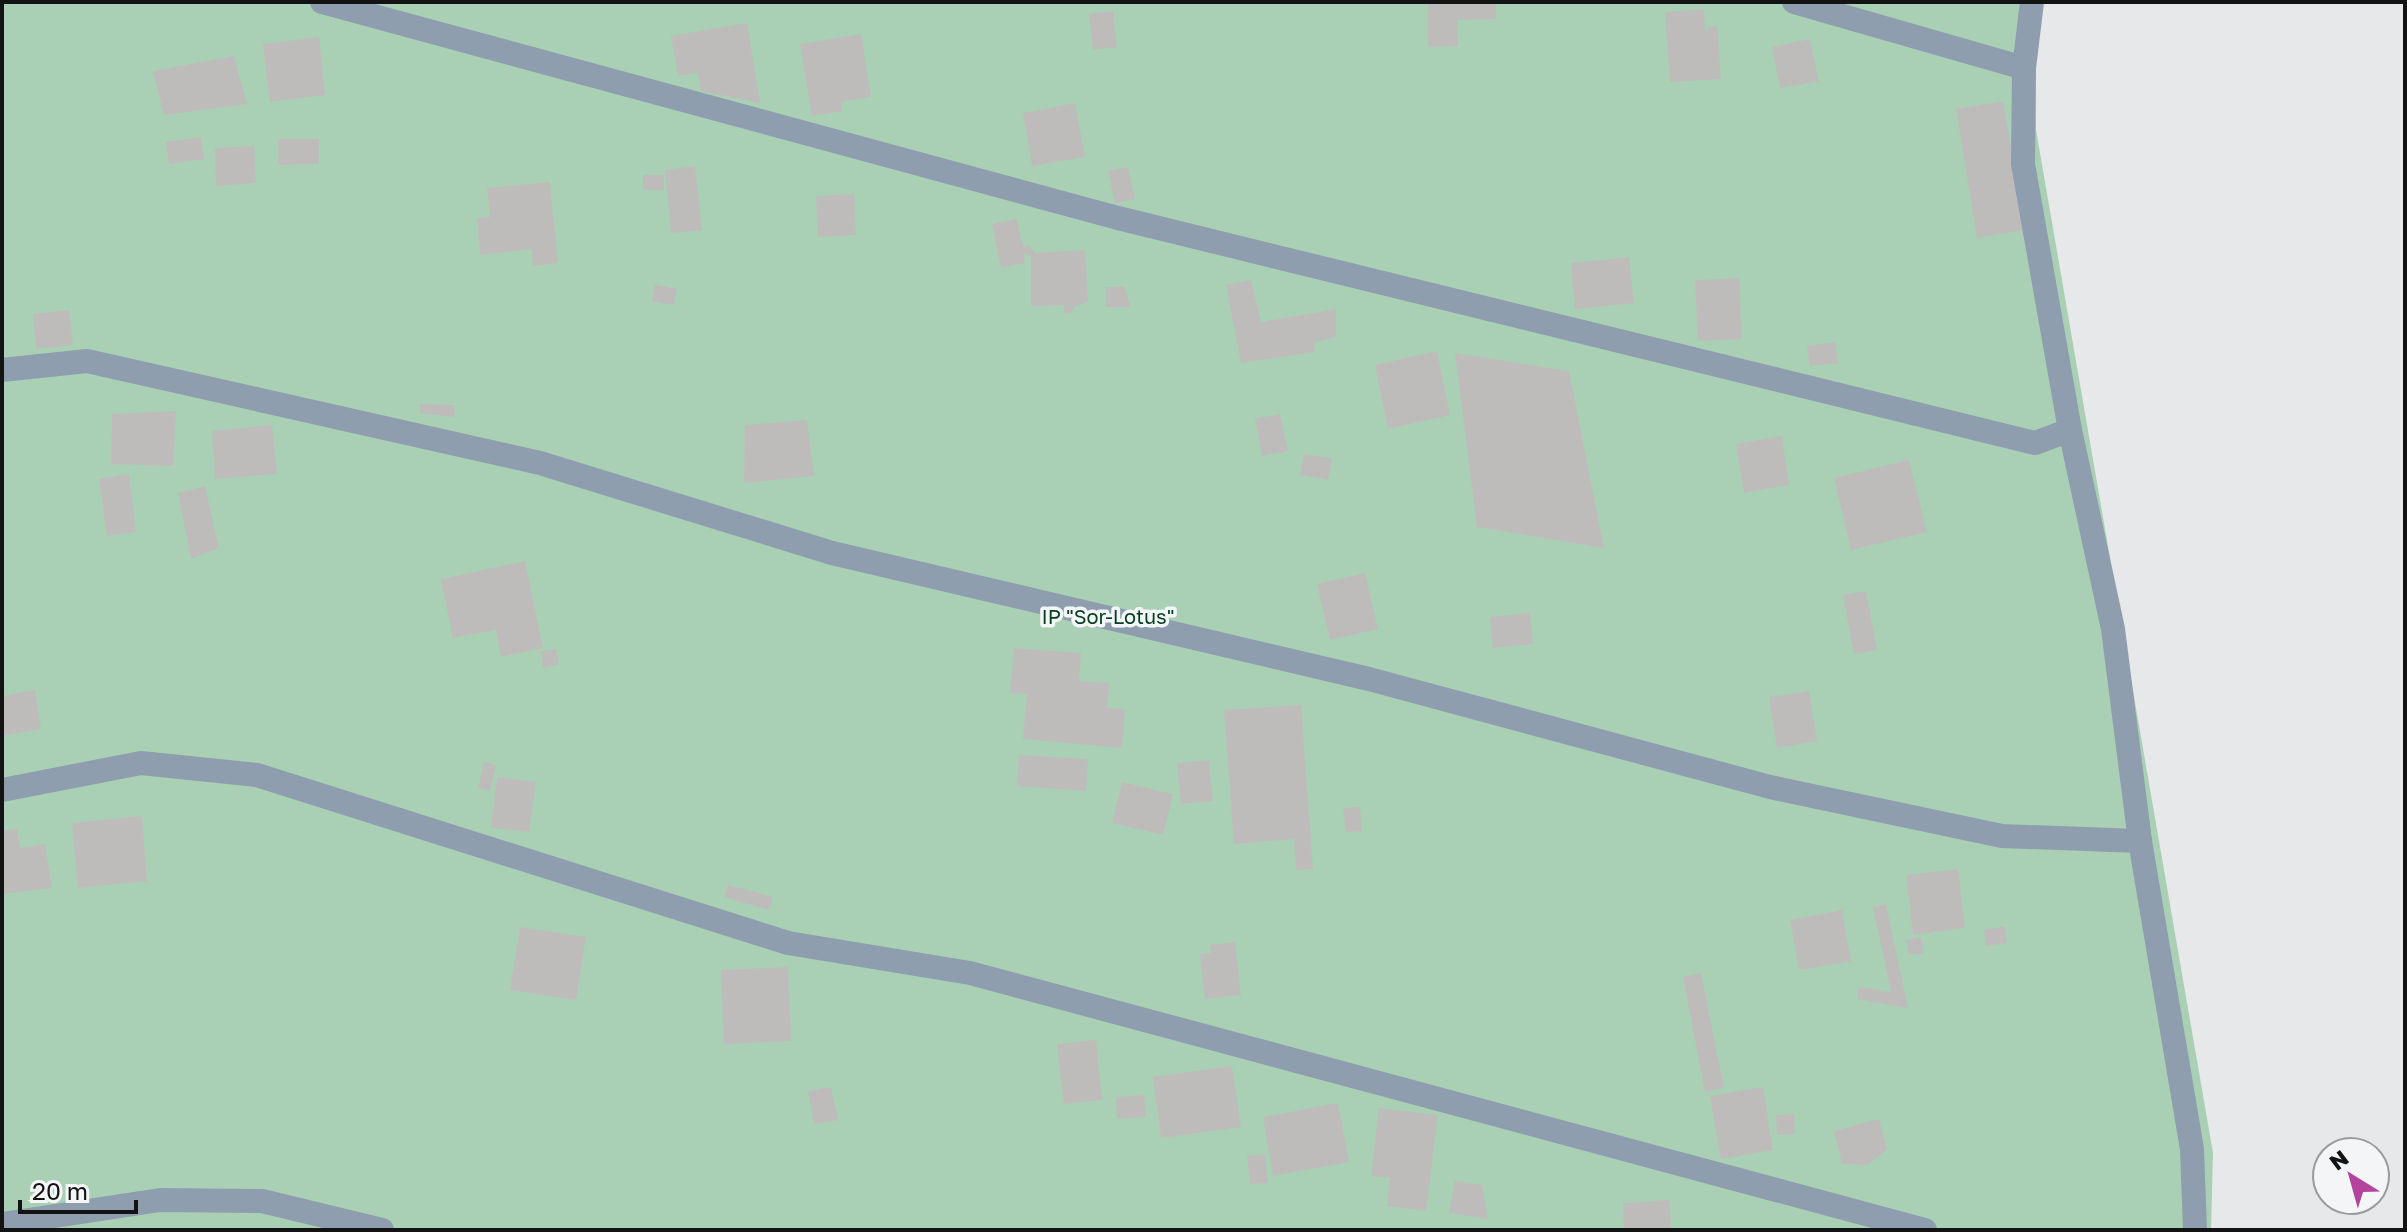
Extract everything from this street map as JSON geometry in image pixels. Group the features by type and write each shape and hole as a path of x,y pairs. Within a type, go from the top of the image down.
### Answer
{"street":[{"path":"322,2 1118,218 2035,443 2070,430"},
{"path":"1794,2 2024,68"},
{"path":"2032,2 2024,68 2023,164 2070,430 2113,629 2140,841 2192,1149 2195,1230"},
{"path":"2,370 87,361 540,463 832,553 1369,679 1770,787 2002,836 2140,841"},
{"path":"2,790 141,763 257,775 788,943 970,973 1925,1230"},
{"path":"2,1224 160,1200 262,1201 382,1230"}],"green space":[{"name":"IP \"Sor-Lotus\"","path":"2,2 2035,2 2036,130 2213,1153 2211,1230 2,1230"}],"building":[{"path":"1428,2 1496,2 1496,19 1457,20 1458,46 1428,47"},
{"path":"1704,9 1705,30 1717,25 1721,79 1670,82 1665,12"},
{"path":"1113,11 1117,47 1093,50 1089,14"},
{"path":"747,23 760,103 701,91 698,73 678,76 671,36"},
{"path":"861,34 871,97 841,102 842,111 812,116 800,44"},
{"path":"319,37 325,95 270,102 263,44"},
{"path":"1810,39 1819,81 1780,88 1772,47"},
{"path":"234,56 247,104 164,115 153,71"},
{"path":"2003,101 2025,230 1977,238 1956,109"},
{"path":"1075,103 1085,157 1032,166 1023,113"},
{"path":"201,137 204,159 169,164 166,142"},
{"path":"278,139 319,139 319,164 278,165"},
{"path":"254,146 256,183 216,186 215,148"},
{"path":"695,166 702,230 671,233 665,170"},
{"path":"1128,167 1135,199 1115,203 1108,171"},
{"path":"643,175 664,175 664,190 643,190"},
{"path":"550,182 558,263 533,266 532,249 480,255 477,218 490,217 487,188"},
{"path":"854,194 856,235 818,237 816,196"},
{"path":"1017,219 1023,247 1029,245 1035,253 1085,250 1088,302 1074,307 1071,314 1063,313 1065,305 1031,306 1031,257 1025,253 1024,263 1001,268 992,224"},
{"path":"1629,257 1634,303 1575,309 1571,263"},
{"path":"1739,278 1742,339 1698,341 1695,280"},
{"path":"1251,280 1261,322 1336,309 1336,337 1315,342 1314,352 1241,363 1226,285"},
{"path":"655,285 677,289 674,305 652,301"},
{"path":"1106,287 1124,287 1131,307 1106,307"},
{"path":"69,310 73,345 36,349 33,314"},
{"path":"1835,342 1838,363 1810,366 1807,346"},
{"path":"1437,351 1450,415 1388,429 1375,365"},
{"path":"1455,353 1569,371 1604,548 1477,527"},
{"path":"420,404 455,405 454,417 420,413"},
{"path":"176,411 173,466 111,464 112,414"},
{"path":"1280,414 1288,451 1262,456 1255,419"},
{"path":"807,420 814,476 744,483 745,425"},
{"path":"272,425 277,474 215,479 212,431"},
{"path":"1782,436 1789,485 1744,493 1736,444"},
{"path":"1304,454 1332,458 1328,480 1300,475"},
{"path":"1909,460 1927,532 1851,550 1834,478"},
{"path":"129,474 136,532 107,536 99,479"},
{"path":"205,486 219,548 191,559 178,493"},
{"path":"525,561 543,648 501,657 496,630 453,638 441,579"},
{"path":"1365,573 1378,629 1330,640 1317,584"},
{"path":"1866,591 1877,650 1854,654 1843,595"},
{"path":"1530,613 1533,644 1493,648 1490,617"},
{"path":"1014,648 1081,653 1079,681 1109,683 1107,708 1125,709 1122,748 1023,739 1027,694 1010,693"},
{"path":"556,649 559,665 543,668 541,651"},
{"path":"35,690 41,729 2,736 2,696"},
{"path":"1809,691 1817,741 1777,748 1769,697"},
{"path":"1301,705 1313,869 1296,870 1294,839 1234,844 1224,710"},
{"path":"1019,755 1088,759 1086,791 1017,786"},
{"path":"1209,760 1213,801 1181,804 1177,763"},
{"path":"484,762 496,765 490,791 478,788"},
{"path":"497,777 536,782 529,832 491,828"},
{"path":"1122,782 1173,794 1163,835 1112,823"},
{"path":"1360,807 1362,831 1346,832 1343,808"},
{"path":"142,816 147,881 78,888 72,823"},
{"path":"17,829 20,848 45,844 52,888 2,894 2,831"},
{"path":"1958,869 1965,928 1913,935 1906,875"},
{"path":"728,885 773,897 769,910 724,897"},
{"path":"1886,904 1908,1008 1857,999 1859,987 1891,992 1873,907"},
{"path":"1842,910 1851,961 1799,970 1790,920"},
{"path":"2005,926 2007,943 1986,946 1984,930"},
{"path":"520,927 586,937 576,1000 510,990"},
{"path":"1921,937 1924,953 1909,955 1906,940"},
{"path":"1235,942 1241,995 1205,999 1200,954 1211,953 1210,945"},
{"path":"788,967 791,1041 724,1044 721,970"},
{"path":"1701,973 1724,1088 1705,1092 1683,977"},
{"path":"1096,1040 1102,1100 1064,1104 1057,1044"},
{"path":"1232,1066 1241,1127 1161,1138 1153,1077"},
{"path":"831,1087 838,1120 814,1124 808,1091"},
{"path":"1763,1087 1773,1150 1721,1159 1710,1096"},
{"path":"1144,1095 1146,1117 1117,1119 1116,1097"},
{"path":"1338,1103 1349,1162 1273,1176 1263,1117"},
{"path":"1379,1108 1438,1115 1426,1211 1387,1206 1390,1178 1371,1176"},
{"path":"1794,1114 1795,1134 1777,1135 1776,1115"},
{"path":"1879,1119 1887,1149 1867,1165 1842,1164 1834,1131"},
{"path":"1265,1154 1268,1183 1250,1184 1247,1156"},
{"path":"1455,1181 1482,1185 1488,1219 1449,1213"},
{"path":"1669,1200 1671,1230 1624,1230 1623,1203"}]}
